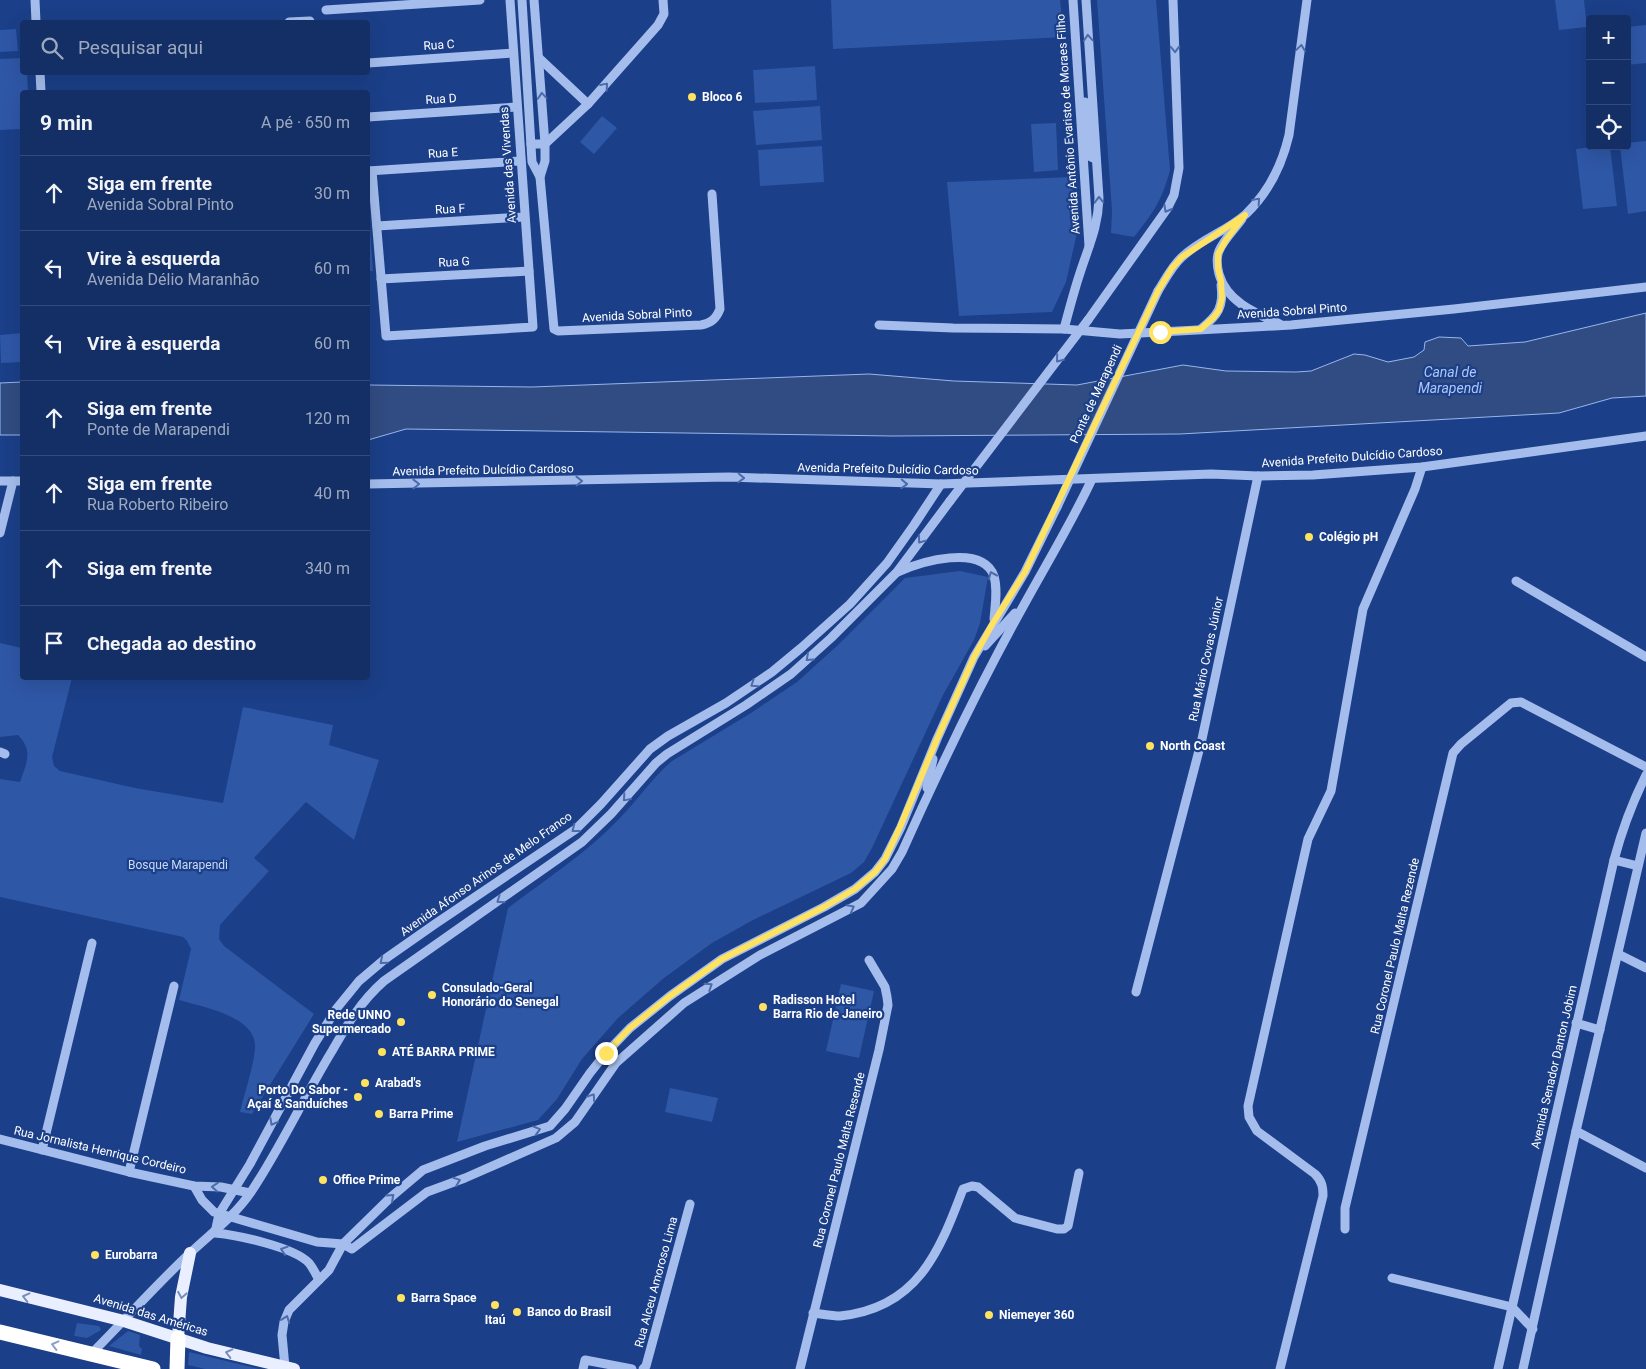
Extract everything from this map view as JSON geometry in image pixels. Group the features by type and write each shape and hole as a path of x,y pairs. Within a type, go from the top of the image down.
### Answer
{"highway":[{"path":"0,1332 153,1369"},
{"path":"176,1369 178,1338"}],"main road":[{"path":"178,1338 181,1297 190,1253"},
{"name":"Avenida das Américas","path":"0,1290 124,1321 207,1348 289,1368"}],"street":[{"path":"35,0 36,20"},
{"path":"326,10 480,0"},
{"name":"Avenida das Vivendas","path":"381,279 386,336 533,327 510,0"},
{"path":"522,0 532,162 540,177"},
{"path":"534,0 545,144 545,161 540,177"},
{"path":"531,144 545,144 588,104 658,26 664,14 663,0"},
{"name":"Avenida Antônio Evaristo de Moraes Filho","path":"1073,0 1089,247"},
{"name":"Avenida Antônio Evaristo de Moraes Filho","path":"1064,329 1094,235 1099,198 1086,0"},
{"path":"91,1354 190,1253 231,1217 250,1193 354,1013 370,993 582,842 667,754 746,705 791,674 831,638 897,572 1088,320 1167,209 1178,182 1179,168 1172,0"},
{"path":"1201,329 1219,310 1222,298 1218,254 1226,240 1269,186 1278,171 1284,154 1289,134 1307,0"},
{"name":"Rua C","path":"370,63 513,53"},
{"path":"539,58 588,104"},
{"path":"1077,70 1084,89 1089,151 1091,157 1096,159"},
{"path":"40,75 41,90"},
{"name":"Rua D","path":"370,116 517,107"},
{"name":"Rua E","path":"370,171 520,161"},
{"path":"370,171 381,279"},
{"name":"Avenida Sobral Pinto","path":"540,177 553,328 558,331 701,324 713,321 718,316 720,309 712,194"},
{"name":"Ponte de Marapendi","path":"974,657 1025,572 1158,291 1172,268 1182,257 1245,215"},
{"name":"Rua F","path":"377,226 524,217"},
{"name":"Rua G","path":"381,279 528,270"},
{"path":"1221,281 1235,300 1260,315 1282,325"},
{"name":"Avenida Sobral Pinto","path":"880,326 1064,329 1120,334 1282,325 1444,310 1646,287"},
{"name":"Avenida Prefeito Dulcídio Cardoso","path":"370,484 729,477 941,484 1211,474 1258,476 1313,475 1422,467 1646,436"},
{"path":"1280,1369 1323,1196 1323,1187 1320,1179 1315,1174 1257,1131 1249,1117 1248,1106 1308,840 1331,790 1362,609 1416,489 1422,467"},
{"name":"Rua Mário Covas Júnior","path":"1136,992 1202,739 1258,476"},
{"path":"219,1214 317,1242 343,1244 352,1249 428,1192 556,1138 575,1122 616,1063 684,1003 760,956 861,903 892,869 970,705 1025,602 1078,511 1092,479"},
{"path":"0,480 18,481 0,534"},
{"name":"Avenida Afonso Arinos de Melo Franco","path":"215,1233 219,1214 255,1156 315,1044 337,1008 359,981 384,959 576,829 601,804 643,756 668,736 726,703 772,672 850,604 887,563 941,484"},
{"path":"850,604 897,572 915,564 929,560 970,558 982,562 990,569 994,576 996,586 993,623"},
{"path":"1516,581 1646,657"},
{"path":"289,1368 282,1335 284,1322 289,1310 329,1270 343,1244 391,1197 423,1170 484,1146 550,1126 566,1109 606,1053 630,1028 670,996 722,959 824,907 855,889 875,872 885,859 900,827 974,657 1025,602"},
{"name":"Rua Coronel Paulo Malta Rezende","path":"1345,1229 1345,1208 1453,753 1510,703 1521,702 1646,767"},
{"path":"646,774 668,736"},
{"path":"924,803 937,739"},
{"name":"Avenida Senador Danton Jobim","path":"1498,1369 1614,860 1632,804 1646,775"},
{"path":"1523,1369 1576,1131 1646,834"},
{"path":"1614,860 1638,866"},
{"path":"464,905 474,918"},
{"path":"42,1150 92,943"},
{"path":"408,943 421,955"},
{"path":"1618,954 1646,968"},
{"name":"Rua Coronel Paulo Malta Resende","path":"800,1369 879,1050 888,1005 885,987 869,960"},
{"path":"130,1172 174,986"},
{"path":"1576,1023 1600,1030"},
{"path":"1576,1131 1646,1168"},
{"name":"Rua Jornalista Henrique Cordeiro","path":"0,1139 194,1186 235,1189 250,1193"},
{"path":"813,1313 838,1316 867,1311 903,1293 921,1276 937,1252 963,1190 972,1186 978,1187 1015,1218 1057,1229 1064,1229 1068,1226 1079,1173"},
{"name":"Rua Jornalista Henrique Cordeiro","path":"194,1186 209,1208 219,1214"},
{"name":"Rua Alceu Amoroso Lima","path":"645,1368 690,1204"},
{"path":"215,1233 252,1240 294,1253 308,1262 319,1280"},
{"path":"1392,1278 1512,1307 1533,1329"},
{"path":"584,1364 632,1369"}],"green space":[{"path":"831,0 1060,0 1064,37 833,49"},
{"path":"1097,0 1156,0 1170,170 1164,190 1156,206 1134,237 1111,233 1112,211"},
{"path":"1555,0 1584,0 1586,27 1559,30"},
{"path":"1646,25 1646,63 1631,65 1631,27"},
{"path":"16,29 18,51 0,52 0,30"},
{"path":"20,58 20,75 27,75 28,90 20,90 20,129 0,130 0,59"},
{"path":"815,66 817,100 755,103 753,70"},
{"path":"820,106 822,140 756,145 753,111"},
{"path":"602,116 617,128 594,154 580,142"},
{"path":"1056,123 1058,170 1034,172 1031,124"},
{"path":"1646,141 1646,211 1628,214 1620,150 1631,150 1631,143"},
{"path":"822,146 824,182 760,186 758,150"},
{"path":"1576,149 1610,150 1617,206 1583,209"},
{"path":"1072,177 1077,233 1066,282 1052,312 959,316 947,182"},
{"path":"370,229 373,271 370,271"},
{"path":"20,333 20,362 1,363 0,335"},
{"path":"960,571 988,577 980,623 974,640 943,695 864,862 851,873 753,920 712,943 664,978 618,1018 582,1059 557,1099 538,1120 457,1142 508,908 592,844 625,813 672,761 751,713 797,682 838,645 905,578"},
{"name":"Bosque Marapendi","path":"0,643 20,648 20,680 71,680 52,757 54,766 60,771 135,788 223,803 243,707 333,725 329,745 379,760 354,840 306,802 254,858 269,871 220,925 219,939 224,946 314,1014 252,1114 240,1112 254,1055 253,1037 247,1028 226,1015 179,1000 191,949 183,937 0,897 0,779 20,782 27,752 23,741 18,735 0,737"},
{"path":"841,984 874,991 859,1058 826,1051"},
{"path":"670,1088 718,1098 712,1122 665,1112"},
{"path":"77,1323 99,1326 101,1330 87,1338 74,1336"},
{"path":"128,1331 140,1335 139,1346 142,1349 141,1355 109,1346"},
{"path":"189,1352 259,1369 205,1369 188,1365"}],"water":[{"name":"Canal de Marapendi","path":"1646,313 1646,396 1612,398 1559,413 1180,434 893,436 406,429 370,439 370,385 532,387 869,374 954,381 1077,385 1183,365 1226,371 1296,372 1311,371 1354,354 1365,355 1388,362 1414,357 1424,350 1425,342 1439,337 1461,338 1468,346 1525,342"},
{"path":"20,382 20,435 0,435 0,383"}],"place":[{"name":"Bloco 6","path":"692,97"},
{"name":"Colégio pH","path":"1309,537"},
{"name":"North Coast","path":"1150,746"},
{"name":"Consulado-Geral Honorário do Senegal","path":"432,995"},
{"name":"Radisson Hotel Barra Rio de Janeiro","path":"763,1007"},
{"name":"Rede UNNO Supermercado","path":"401,1022"},
{"name":"ATÉ BARRA PRIME","path":"382,1052"},
{"name":"Arabad's","path":"365,1083"},
{"name":"Porto Do Sabor - Açaí & Sanduíches","path":"358,1097"},
{"name":"Barra Prime","path":"379,1114"},
{"name":"Office Prime","path":"323,1180"},
{"name":"Eurobarra","path":"95,1255"},
{"name":"Barra Space","path":"401,1298"},
{"name":"Itaú","path":"495,1305"},
{"name":"Banco do Brasil","path":"517,1312"},
{"name":"Niemeyer 360","path":"989,1315"}],"route":[{"path":"606,1053 630,1028 670,996 722,959 855,889 875,872 885,859 974,657 1025,572 1158,291 1172,268 1182,257 1245,215 1221,247 1218,254 1222,298 1219,310 1214,317 1201,329 1160,332"}]}
